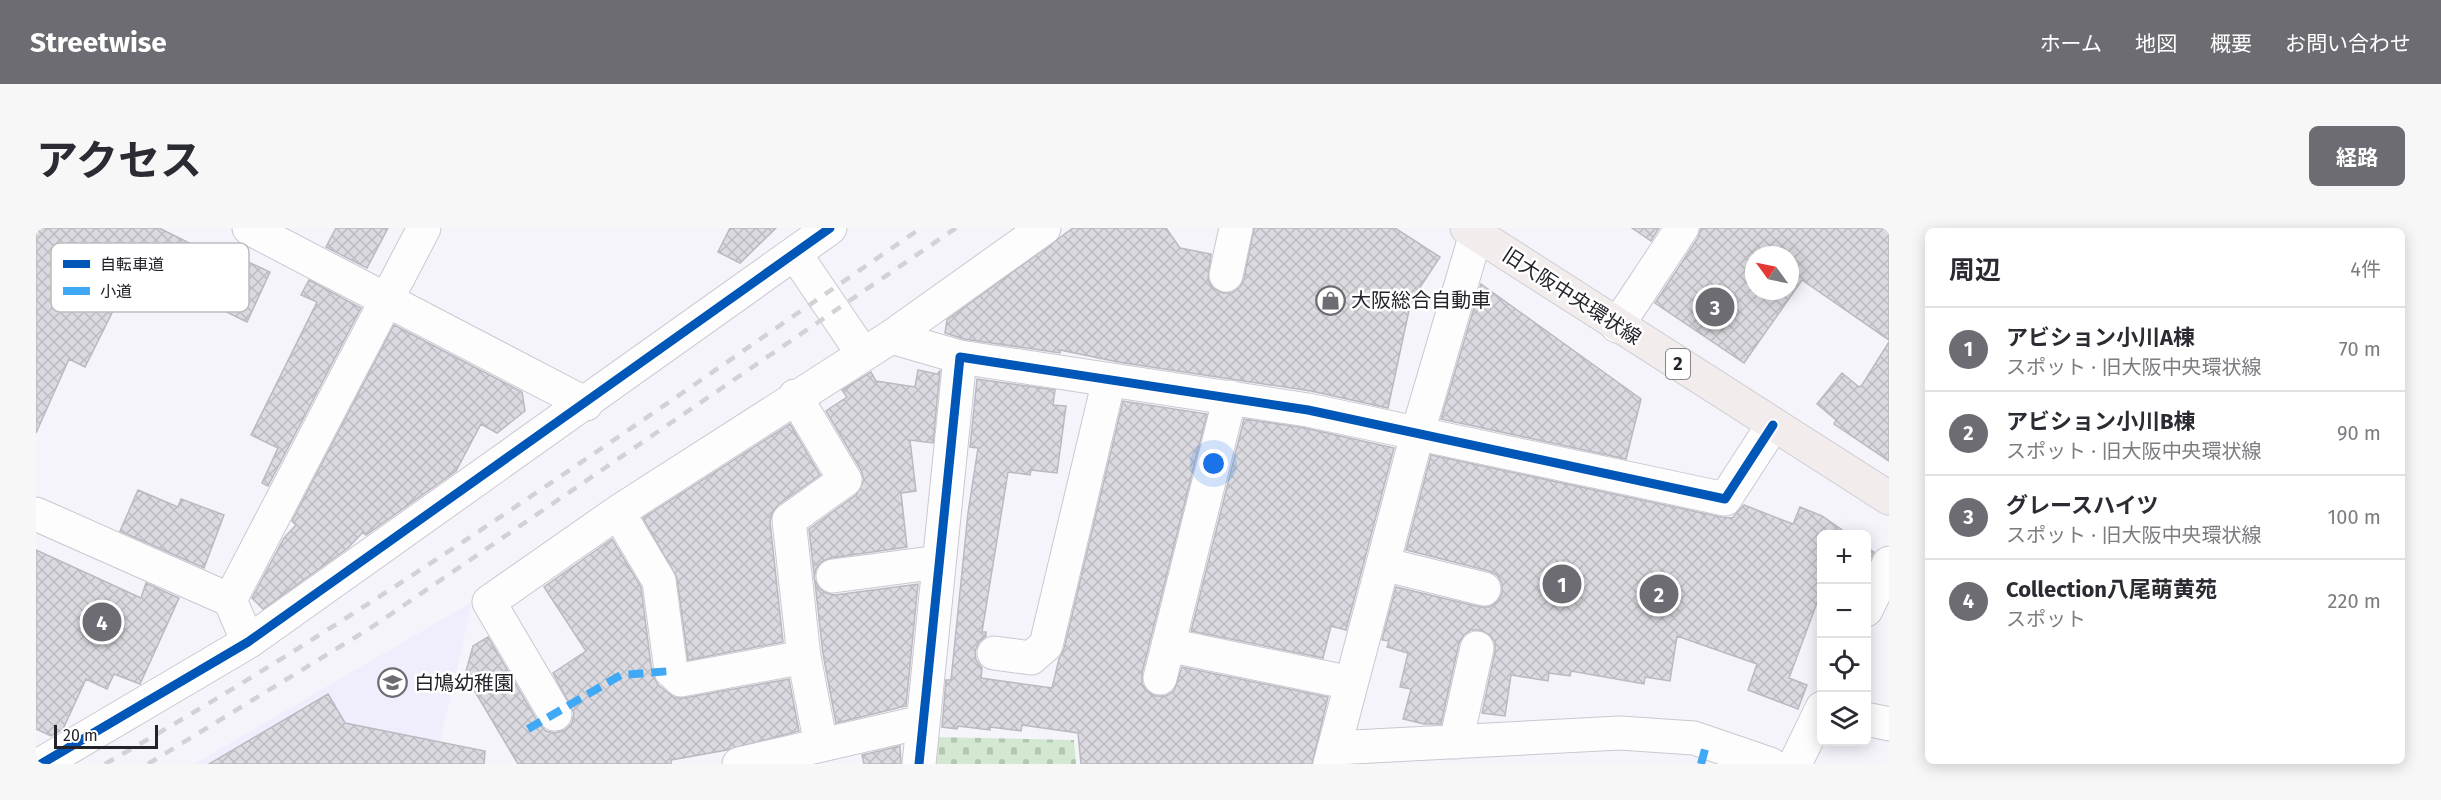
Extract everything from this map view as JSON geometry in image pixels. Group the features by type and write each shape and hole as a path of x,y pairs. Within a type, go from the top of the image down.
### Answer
{"main road":[{"name":"旧大阪中央環状線","path":"1472,231 1617,326 1889,498"}],"street":[{"path":"249,228 586,404"},
{"path":"230,600 424,228"},
{"path":"555,714 489,602 618,512 795,396 891,337 1044,228"},
{"path":"1226,276 1236,228"},
{"path":"1617,326 1682,228"},
{"path":"1472,231 1332,756 1456,741 1620,733 1694,738 1770,764"},
{"path":"41,764 248,642 586,404 809,237 863,354"},
{"path":"891,337 960,357 1308,410 1725,499 1773,425"},
{"path":"919,764 960,357"},
{"path":"994,653 1031,658 1046,645 1109,380"},
{"path":"795,396 845,480 789,520 804,657 821,746"},
{"path":"1160,678 1230,397"},
{"path":"618,512 658,581 671,671 681,680 804,657"},
{"path":"36,514 230,600 248,642"},
{"path":"833,576 939,562"},
{"path":"1383,564 1484,589"},
{"path":"1871,600 1889,564"},
{"path":"1168,645 1351,683"},
{"path":"1456,741 1477,648"},
{"path":"1795,764 1817,717"},
{"path":"1871,720 1889,724"},
{"path":"739,764 922,722"}],"shaded area":[{"name":"白鳩幼稚園","path":"472,602 435,764 194,764"}],"green space":[{"path":"930,737 1074,740 1076,764 929,764"}],"building":[{"path":"36,228 159,228 189,243 51,243 51,312 112,312 85,367 69,359 36,433"},
{"path":"336,228 388,228 367,268 326,247"},
{"path":"730,228 776,228 740,263 718,252"},
{"path":"1073,228 1166,228 1180,248 1211,254 1208,280 1213,288 1223,293 1232,293 1240,287 1244,279 1254,228 1395,228 1440,257 1411,301 1388,408 1311,391 1118,362 1060,350 1060,353 964,339 945,333 947,320"},
{"path":"1632,228 1659,228 1651,241"},
{"path":"1701,228 1889,228 1889,340 1802,280 1799,284 1799,246 1745,246 1745,300 1788,300 1744,363 1655,303 1698,238"},
{"path":"249,262 270,272 247,322 227,312 249,312"},
{"path":"309,280 361,308 268,486 262,483 278,448 251,435 317,302 301,295"},
{"path":"1481,284 1641,399 1626,459 1441,419"},
{"path":"394,325 522,392 525,411 497,433 481,424 456,471 366,535 363,532 348,548 263,609 252,598 284,538 296,525 292,521"},
{"path":"1889,342 1889,461 1834,424 1836,420 1817,404 1842,373 1859,387 1862,385"},
{"path":"918,370 937,374 940,371 933,443 910,440 916,491 901,493 907,547 830,558 821,562 814,577 809,529 856,495 864,480 861,470 826,411 847,397 842,390 871,372 876,381 915,387"},
{"path":"977,379 1055,390 1053,405 1066,406 1057,473 1031,470 1030,475 1008,472 982,632 986,632 986,636 979,642 975,651 976,660 982,668 981,678 1052,688 1059,659 1064,649 1123,401 1207,414 1142,673 1142,684 1155,696 1166,696 1174,691 1182,667 1328,697 1312,764 1081,764 1078,733 1022,725 1021,731 990,727 990,730 958,726 957,729 942,727 946,680 951,680 968,513 978,448 970,447"},
{"path":"1244,419 1305,428 1394,448 1346,630 1331,626 1323,658 1191,631"},
{"path":"790,424 820,475 778,505 772,513 770,522 783,642 688,660 677,578 643,518"},
{"path":"1431,455 1721,517 1732,518 1744,505 1793,524 1800,507 1822,516 1842,530 1817,530 1817,603 1789,678 1807,685 1798,709 1748,690 1757,664 1677,636 1670,681 1645,677 1644,684 1571,671 1570,676 1549,673 1548,681 1511,675 1505,716 1482,713 1495,652 1495,642 1490,635 1480,630 1471,630 1459,643 1441,724 1424,724 1403,719 1411,689 1400,687 1408,653 1387,647 1389,641 1382,640 1396,587 1480,607 1489,607 1497,602 1502,593 1502,583 1497,575 1489,571 1406,550"},
{"path":"138,490 178,507 181,499 224,515 204,568 120,531"},
{"path":"612,539 641,587 652,673 658,685 675,698 684,698 789,679 799,731 727,750 671,760 671,764 518,764 465,675 473,646 488,637 539,724 546,731 555,733 565,730 572,723 574,713 553,673 586,651 544,587"},
{"path":"36,550 141,598 146,583 179,598 140,684 114,674 107,689 86,679 63,729 51,736 36,729"},
{"path":"815,579 819,588 835,595 918,584 906,706 836,723 823,654"},
{"path":"328,694 345,723 485,751 484,764 209,764"},
{"path":"900,746 901,764 864,764 862,755"}],"railway":[{"path":"105,764 210,702 417,572 519,505 921,228"},
{"path":"148,764 372,627 956,228"}],"marked path":[{"path":"528,729 621,675 671,671"},
{"path":"1701,764 1707,742"}],"cycle path":[{"path":"41,764 248,642 830,228"},
{"path":"919,764 960,357 1308,410 1725,499 1773,425"}],"place":[{"name":"大阪総合自動車","path":"1330,300"},
{"name":"グレースハイツ","path":"1715,307"},
{"name":"アビション小川A棟","path":"1562,584"},
{"name":"アビション小川B棟","path":"1659,594"},
{"name":"Collection八尾萌黄苑","path":"102,622"},
{"name":"白鳩幼稚園","path":"393,683"}]}
